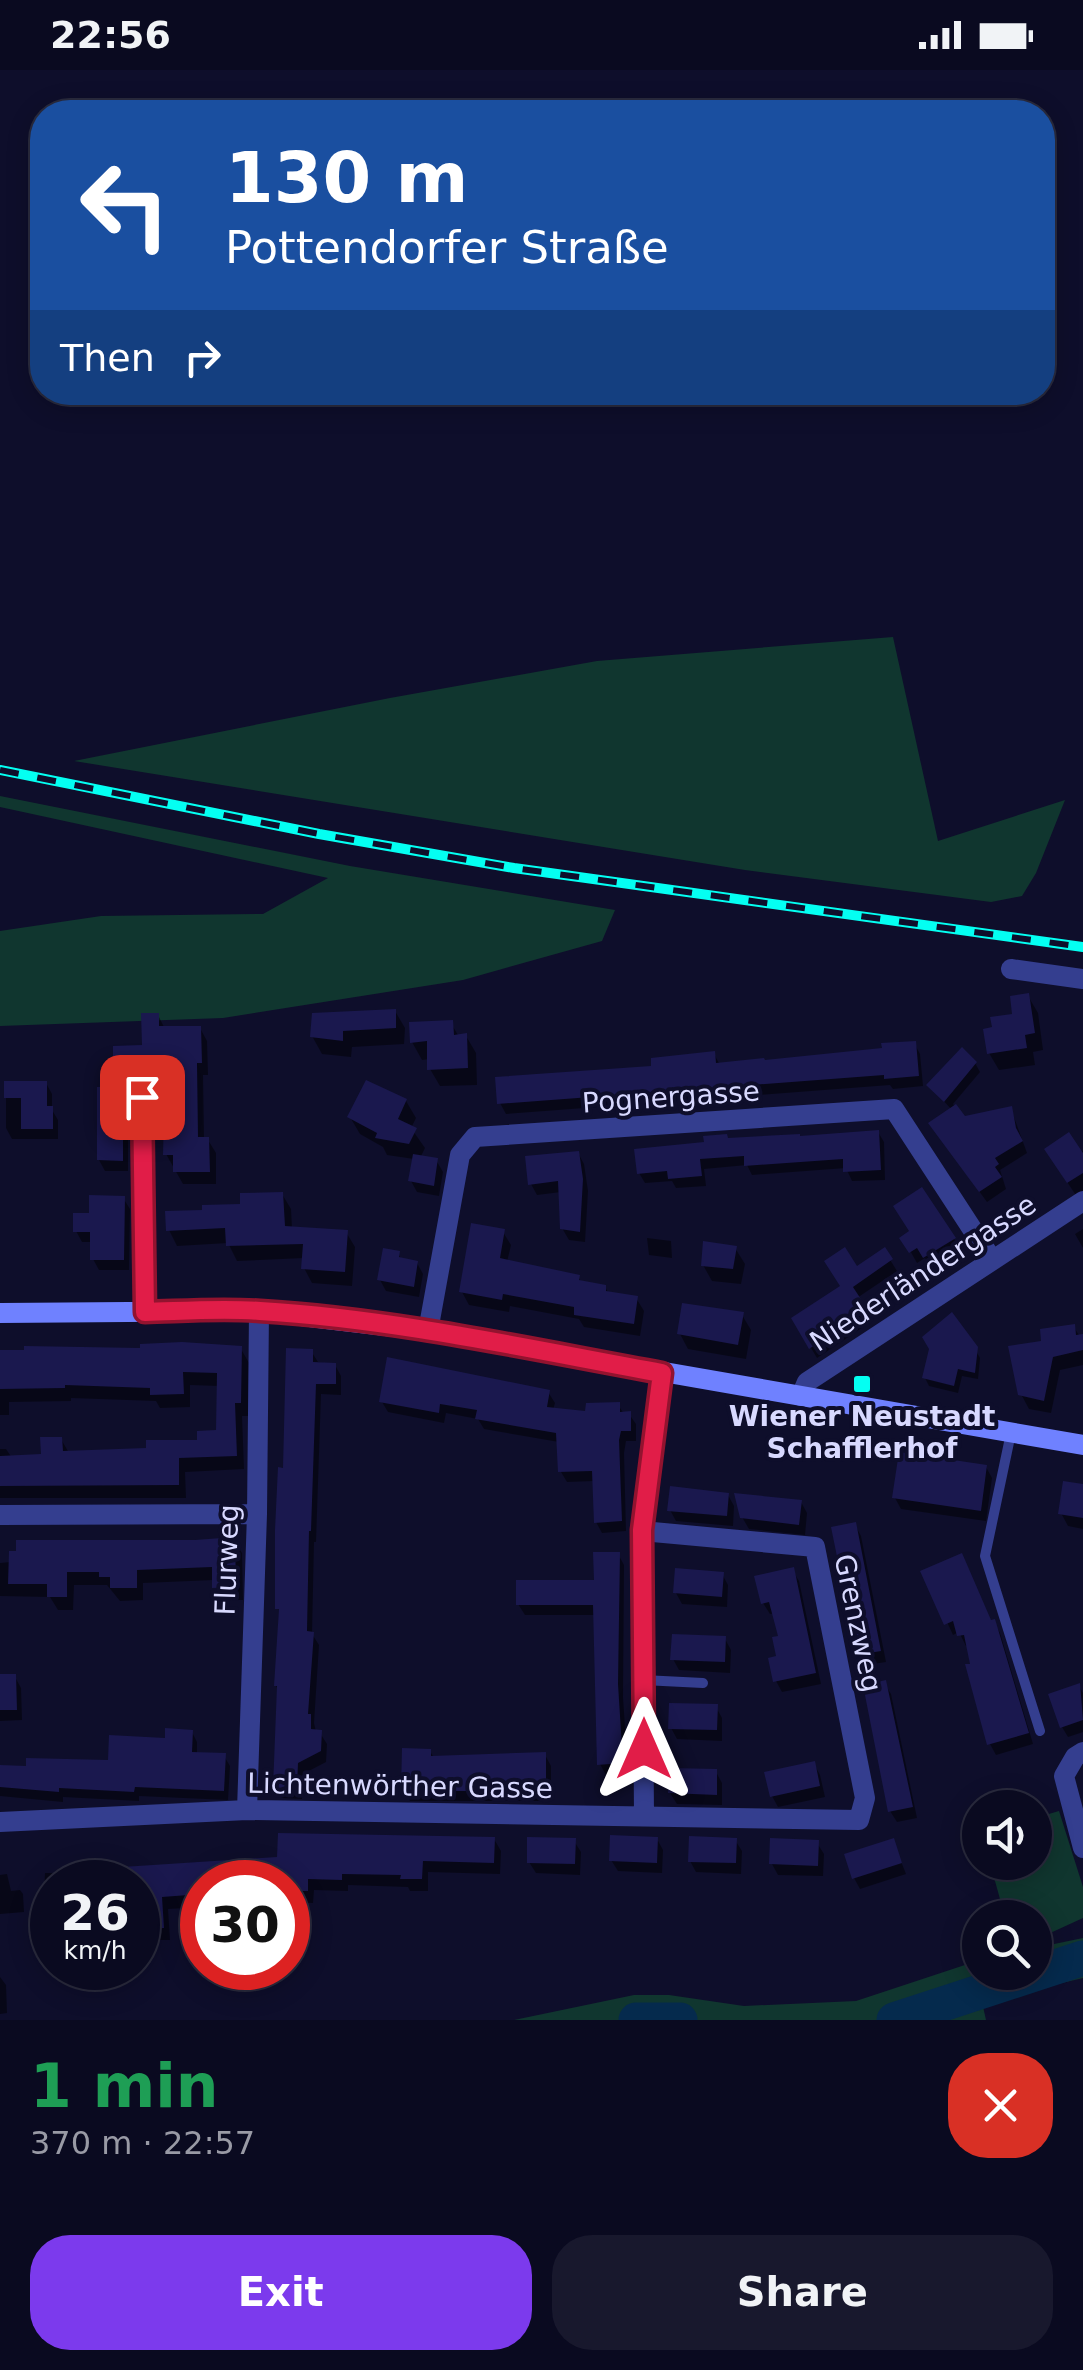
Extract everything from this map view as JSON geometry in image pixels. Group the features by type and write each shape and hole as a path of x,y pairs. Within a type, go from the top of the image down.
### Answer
{"main road":[{"path":"0,1312 259,1311 428,1331 1083,1445"}],"street":[{"path":"1011,969 1083,978"},
{"path":"142,1097 145,1312"},
{"name":"Pognergasse","path":"428,1331 460,1155 475,1138 894,1109 991,1258"},
{"name":"Niederländergasse","path":"801,1396 806,1382 1083,1201"},
{"name":"Flurweg","path":"247,1810 259,1311"},
{"path":"644,1817 642,1530 662,1373"},
{"path":"0,1514 257,1514"},
{"name":"Grenzweg","path":"642,1530 815,1547 865,1798 859,1820"},
{"path":"1083,1752 1075,1757 1064,1776 1083,1848"},
{"name":"Lichtenwörther Gasse","path":"0,1822 247,1810 859,1820"}],"lane":[{"path":"1011,1433 985,1556 1040,1731"},
{"path":"643,1680 703,1683"}],"green space":[{"path":"893,637 938,841 1065,800 1036,873 1022,896 991,902 745,870 74,761 597,661"},
{"path":"0,796 350,866 615,910 602,941 463,980 223,1018 0,1026 0,931 101,916 263,914 328,878 0,807"},
{"path":"1059,1811 1083,1887 1083,1918 1052,1932 1052,1900 1000,1900 995,1880 1052,1880 1052,1813"},
{"path":"1083,1938 1083,1978 1052,1985 1052,1944"},
{"path":"962,1966 962,1990 1032,1990 982,2002 986,2020 514,2020 634,1995 669,1995 744,2006 856,2001"}],"building":[{"path":"1029,993 1035,1033 1025,1035 1027,1048 987,1054 983,1029 992,1027 990,1017 1012,1014 1010,996"},
{"path":"396,1009 396,1028 343,1031 343,1041 310,1037 312,1013"},
{"path":"141,1013 159,1013 159,1026 201,1026 198,1137 209,1137 210,1172 173,1172 173,1155 163,1155 165,1071 113,1072 113,1046 142,1045"},
{"path":"453,1020 454,1035 467,1033 468,1068 427,1070 427,1041 410,1043 409,1022"},
{"path":"916,1041 919,1076 884,1079 884,1075 497,1104 495,1077 651,1066 651,1058 715,1051 716,1063 882,1048 881,1043"},
{"path":"962,1047 977,1062 944,1102 926,1085"},
{"path":"366,1080 407,1099 398,1119 417,1128 409,1144 375,1138 377,1133 347,1117"},
{"path":"4,1081 47,1081 47,1106 53,1106 53,1129 21,1129 21,1098 4,1098"},
{"path":"123,1086 123,1161 97,1160 97,1087"},
{"path":"956,1104 965,1116 1012,1106 1023,1141 995,1158 999,1164 995,1167 1002,1177 979,1192 928,1123"},
{"path":"879,1130 881,1170 843,1172 843,1159 744,1166 744,1156 700,1159 702,1176 668,1179 667,1171 637,1174 634,1149 704,1142 703,1136 800,1136"},
{"path":"1069,1132 1083,1153 1083,1173 1067,1183 1044,1149"},
{"path":"579,1151 583,1179 580,1232 560,1229 558,1181 528,1185 525,1156"},
{"path":"413,1154 438,1158 434,1186 408,1181"},
{"path":"922,1187 956,1238 923,1258 917,1248 909,1253 899,1238 909,1231 893,1206"},
{"path":"283,1192 285,1226 348,1230 345,1272 301,1269 303,1244 226,1246 225,1228 166,1231 165,1211 240,1204 240,1193"},
{"path":"89,1195 125,1196 124,1260 90,1260 90,1232 73,1232 73,1213 89,1213"},
{"path":"471,1223 505,1229 500,1258 580,1275 579,1280 606,1285 606,1291 638,1296 634,1324 574,1315 574,1307 503,1294 502,1300 459,1292"},
{"path":"703,1241 737,1246 733,1269 701,1266"},
{"path":"845,1247 857,1266 885,1247 893,1259 853,1287 868,1310 809,1349 791,1318 840,1286 824,1261"},
{"path":"383,1248 400,1251 399,1257 418,1261 414,1287 377,1280"},
{"path":"682,1303 744,1312 738,1345 677,1334"},
{"path":"952,1312 978,1347 975,1373 958,1369 954,1386 922,1378 929,1349 922,1337"},
{"path":"1075,1324 1076,1335 1083,1334 1083,1350 1053,1357 1044,1401 1018,1395 1008,1346 1041,1341 1040,1329"},
{"path":"140,1344 242,1346 241,1403 235,1403 237,1456 179,1458 179,1485 0,1486 0,1456 41,1454 40,1437 62,1437 63,1451 146,1448 146,1440 197,1440 197,1431 216,1430 217,1373 183,1372 184,1394 150,1395 150,1388 65,1385 0,1389 0,1350 24,1350 24,1346 140,1348"},
{"path":"286,1348 313,1349 313,1362 336,1363 336,1384 316,1384 309,1531 307,1631 314,1632 308,1714 311,1729 322,1730 321,1751 298,1763 297,1788 273,1788 279,1609 275,1609 275,1530 278,1467 283,1468"},
{"path":"387,1357 550,1390 547,1407 585,1411 586,1403 620,1402 620,1412 631,1411 631,1431 621,1431 619,1440 622,1521 594,1523 592,1471 558,1472 556,1433 475,1419 477,1410 440,1404 439,1413 379,1402"},
{"path":"899,1452 987,1465 981,1511 892,1498"},
{"path":"1063,1481 1083,1484 1083,1518 1058,1514"},
{"path":"670,1486 729,1493 727,1516 667,1511"},
{"path":"734,1493 802,1500 799,1525 740,1518"},
{"path":"856,1522 881,1651 857,1655 831,1527"},
{"path":"235,1537 236,1587 212,1588 212,1567 137,1570 137,1588 110,1588 110,1577 99,1577 99,1572 67,1572 67,1597 47,1597 47,1584 8,1584 9,1551 16,1551 16,1540"},
{"path":"593,1552 620,1552 618,1684 623,1763 597,1765 593,1605 516,1605 516,1580 594,1580"},
{"path":"962,1553 991,1620 995,1619 1029,1733 987,1745 965,1664 970,1664 964,1635 957,1636 953,1621 944,1625 920,1571"},
{"path":"794,1567 816,1673 773,1682 768,1658 776,1656 772,1637 778,1636 769,1602 761,1604 754,1576"},
{"path":"675,1568 724,1572 722,1597 673,1593"},
{"path":"672,1634 726,1636 725,1662 670,1660"},
{"path":"0,1674 16,1674 17,1710 0,1710"},
{"path":"886,1680 913,1807 888,1812 863,1685"},
{"path":"1080,1683 1083,1720 1060,1728 1048,1694"},
{"path":"669,1703 718,1704 717,1730 668,1729"},
{"path":"165,1728 193,1730 192,1752 226,1753 224,1791 135,1787 134,1792 59,1788 59,1792 0,1787 0,1765 26,1766 26,1758 108,1760 109,1735 165,1738"},
{"path":"402,1748 431,1749 431,1756 546,1752 546,1791 401,1791"},
{"path":"815,1761 820,1786 770,1797 764,1772"},
{"path":"669,1768 717,1769 717,1795 668,1793"},
{"path":"278,1833 495,1837 494,1863 423,1861 422,1879 342,1874 342,1880 310,1879 310,1860 231,1860 277,1857"},
{"path":"610,1835 658,1837 657,1863 609,1861"},
{"path":"689,1836 737,1838 736,1863 688,1862"},
{"path":"527,1837 576,1838 575,1864 527,1863"},
{"path":"770,1838 819,1840 818,1866 769,1864"},
{"path":"894,1838 902,1863 852,1879 844,1854"},
{"path":"180,1863 180,1896 162,1897 164,1928 160,1928 160,1865"}],"waterway":[{"path":"894,2020 1083,1958"},
{"path":"636,2020 680,2020"}],"railway":[{"path":"0,770 319,834 514,868 1083,947"}],"place":[{"name":"Wiener Neustadt Schafflerhof","path":"862,1384"}],"route":[{"path":"142,1097 145,1312 259,1311 428,1331 662,1373 642,1530 644,1749"}]}
